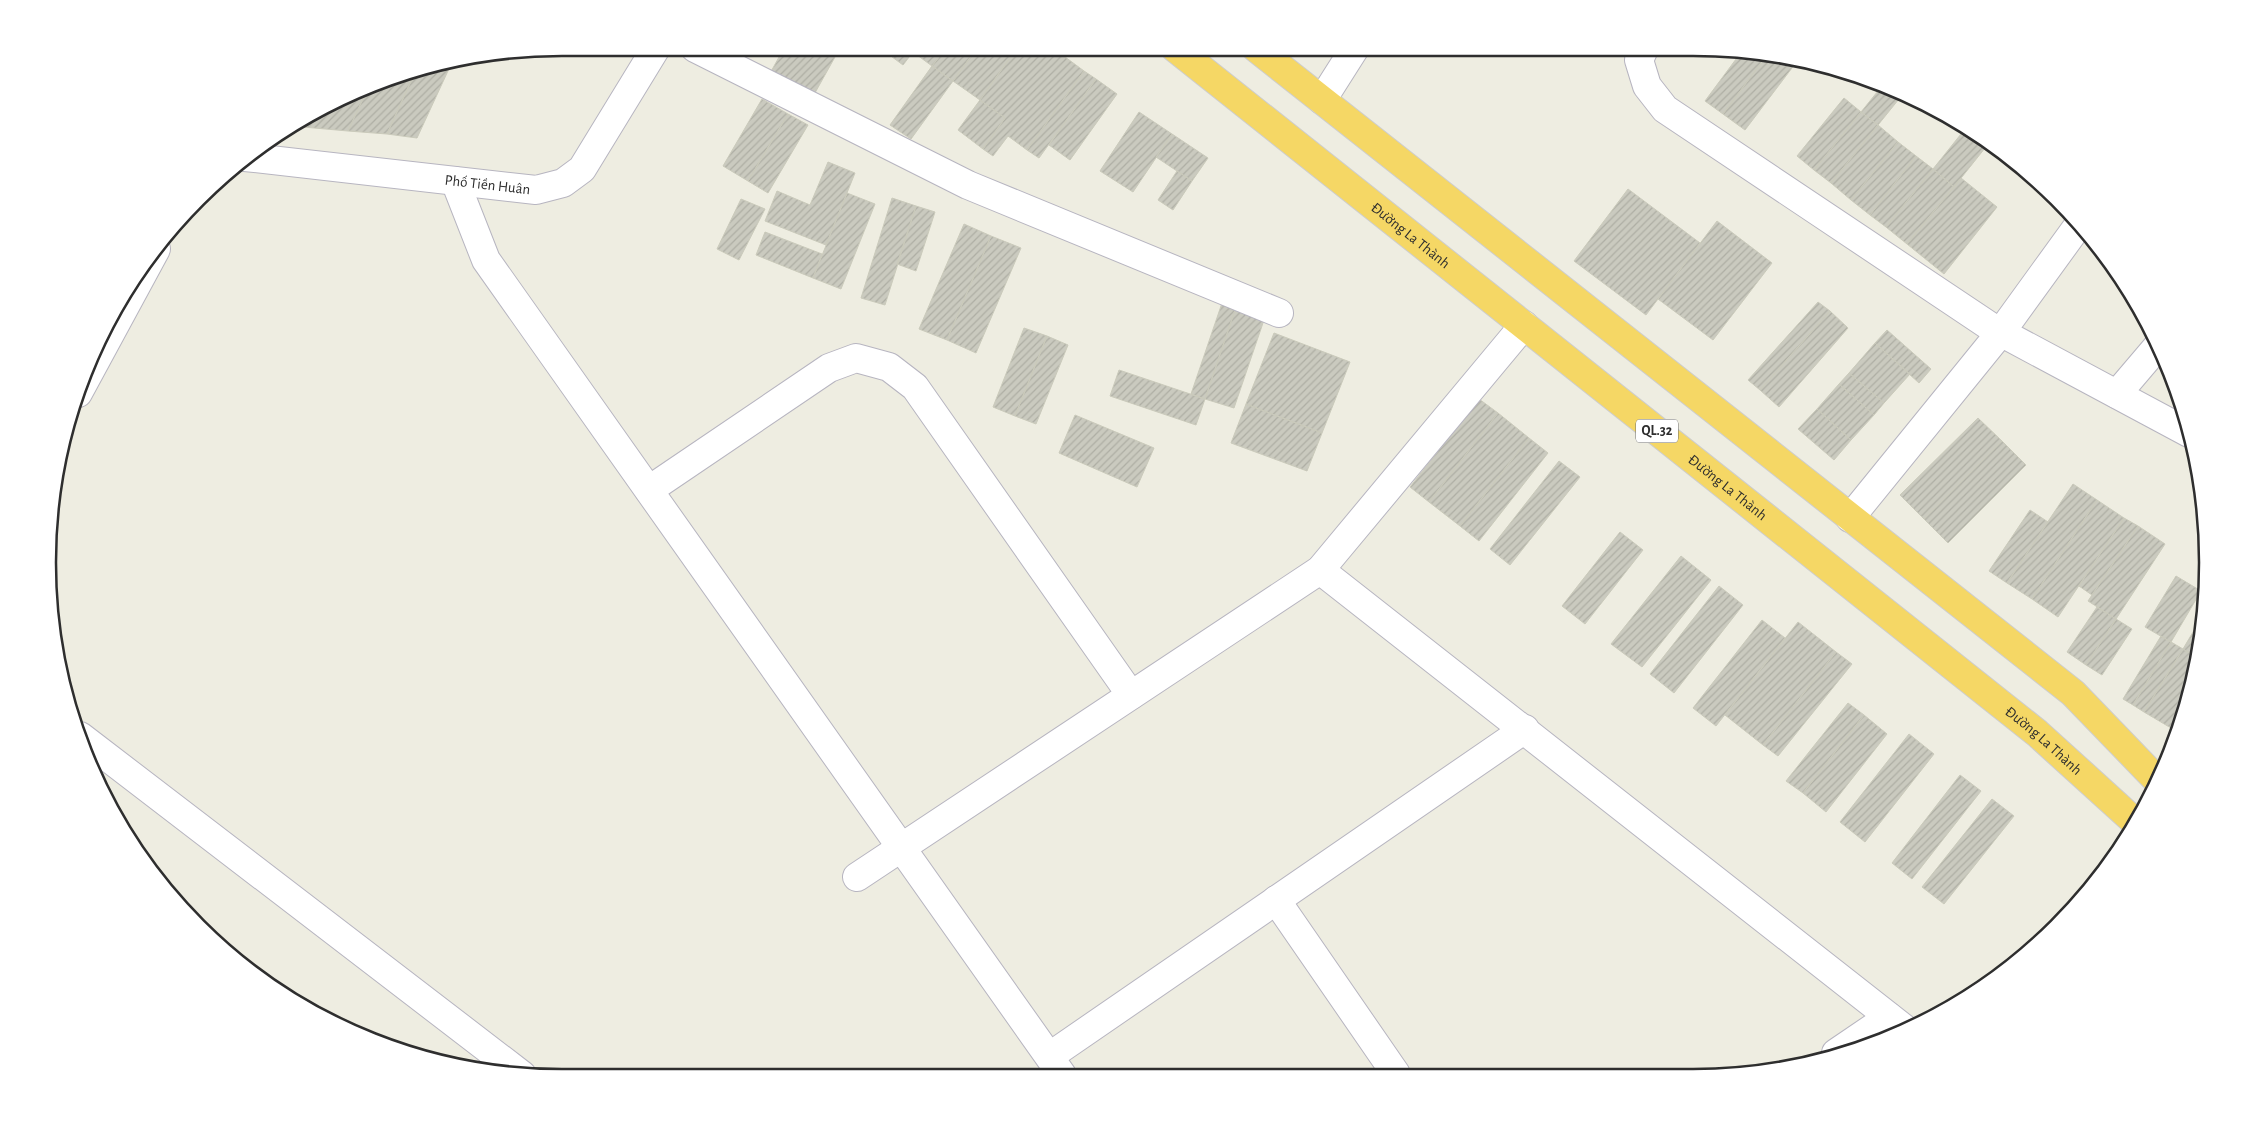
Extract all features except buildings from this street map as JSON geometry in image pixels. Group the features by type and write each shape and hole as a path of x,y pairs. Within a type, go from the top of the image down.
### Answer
{"highway":[{"name":"Đường La Thành","path":"1185,56 2037,732 2130,817"},
{"path":"1266,56 2073,693 2152,775"}],"street":[{"name":"Phố Tiền Huân","path":"258,158 536,190 563,183 582,169 651,56"},
{"path":"711,56 968,185 1279,313"},
{"path":"1322,100 1350,56"},
{"path":"1641,56 1639,60 1647,86 1665,109 2001,332 2180,428"},
{"path":"455,181 486,260 1056,1066 1276,900 1525,729"},
{"path":"1850,518 2001,332 2074,231"},
{"path":"857,878 1320,570 1524,325"},
{"path":"2117,394 2153,352"},
{"path":"649,490 829,368 856,358 889,367 914,386 1131,696"},
{"path":"1320,570 1898,1023 1874,1035"},
{"path":"90,744 510,1066"},
{"path":"1276,900 1393,1069"}]}
